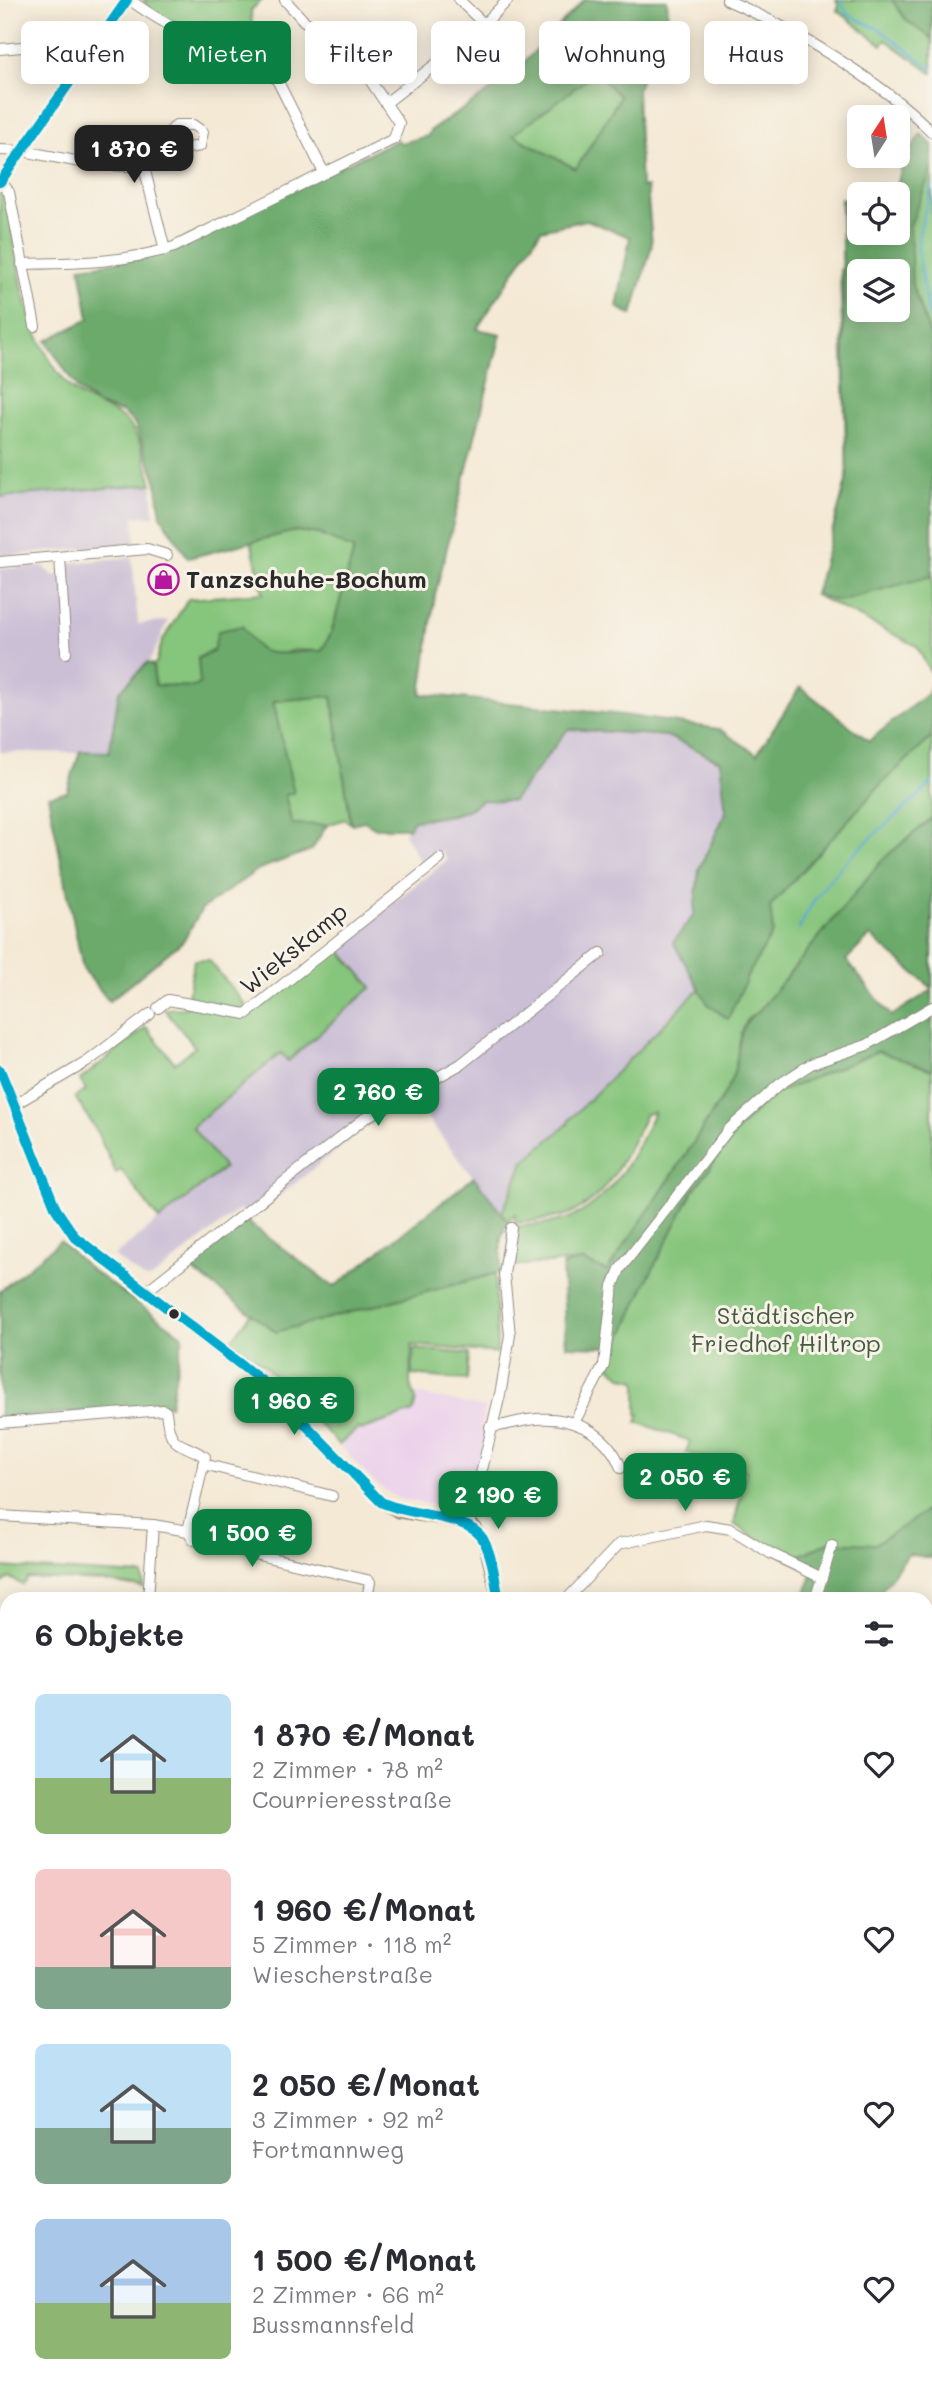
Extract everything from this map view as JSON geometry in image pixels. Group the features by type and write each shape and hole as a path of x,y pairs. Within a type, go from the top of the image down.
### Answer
{"main road":[{"path":"0,1070 57,1209 75,1237 144,1293 184,1319 267,1385 381,1502 399,1510 469,1524 485,1542 497,1592"}],"street":[{"path":"114,21 129,0 169,25 189,33 219,41 235,43 249,37 258,42 324,173"},
{"path":"22,264 99,262 165,250 394,139 399,123 387,102 336,40 304,21 285,0"},
{"path":"459,0 481,21"},
{"path":"487,21 508,0"},
{"path":"727,0 793,31 903,106 932,132"},
{"path":"0,49 21,47"},
{"path":"387,102 431,67"},
{"path":"35,326 9,192 1,181 69,84"},
{"path":"0,150 23,150 80,162 144,167 171,151"},
{"path":"144,167 165,250"},
{"path":"0,562 147,550 167,555"},
{"path":"60,557 66,653"},
{"name":"Wiekskamp","path":"15,1104 87,1062 168,1000 246,1014 440,859"},
{"path":"144,1293 365,1118 461,1064 601,953"},
{"path":"574,1423 604,1366 613,1286 620,1269 728,1130 795,1072 867,1045 932,1007"},
{"path":"469,1524 473,1517 490,1427 501,1390 510,1335 504,1274 511,1228"},
{"path":"0,1423 163,1410 168,1434 174,1442 203,1455 204,1464 188,1531"},
{"path":"490,1427 536,1419 574,1423 602,1436 612,1447 621,1468"},
{"path":"204,1464 332,1496"},
{"path":"0,1516 153,1525 188,1531 194,1540 368,1580 368,1592"},
{"path":"149,1592 153,1525"},
{"path":"574,1592 619,1544 706,1525 731,1529 770,1553 822,1578"},
{"path":"818,1592 832,1545"}],"shaded area":[{"path":"152,484 154,516 134,517 136,544 0,556 0,497"},
{"path":"132,557 138,624 168,621 151,659 119,692 109,753 0,752 0,569 43,566 54,576 66,574 70,563"},
{"path":"568,729 667,736 721,761 726,812 699,868 694,914 673,942 701,987 568,1124 524,1161 502,1213 411,1098 380,1116 247,1221 240,1209 152,1278 145,1279 114,1256 224,1168 192,1128 281,1053 287,1060 372,986 337,947 447,860 442,851 423,866 404,833 414,820 446,816 476,806 481,801 513,801"},
{"path":"417,1394 486,1408 480,1427 486,1429 468,1512 396,1498 373,1481 339,1445 358,1428 413,1412"}],"green space":[{"path":"143,0 262,0 251,10 252,21 170,21"},
{"path":"584,0 667,0 666,21 564,21"},
{"path":"836,0 892,0 907,21 932,38 932,73 886,40 882,45 837,10 839,7"},
{"path":"892,0 932,0 932,38 907,21"},
{"path":"539,47 539,84 580,84 513,135 576,169 620,97 608,84 639,84 637,90 641,187 647,187 652,245 632,315 617,307 630,237 586,220 541,230 477,329 501,334 435,595 421,694 623,715 719,729 757,754 800,687 869,741 928,693 932,683 932,737 882,783 770,906 773,932 748,975 728,1019 708,1004 673,942 694,914 699,869 726,812 720,761 667,736 568,729 513,801 481,800 459,813 414,820 408,828 376,828 364,821 351,824 332,696 273,701 294,793 285,795 292,824 327,825 312,850 259,869 202,909 183,941 109,1001 83,969 48,796 67,792 80,751 109,752 119,692 147,663 153,665 155,685 193,687 200,684 198,658 213,652 218,631 242,626 255,644 265,652 322,651 332,631 354,550 319,534 295,531 188,558 161,516 156,480 135,424 124,413 98,405 78,390 46,341 89,319 80,267 144,258 397,140 401,143 428,136 430,131 500,84 525,84 525,61"},
{"path":"580,84 608,84 620,97 576,169 512,135"},
{"path":"921,134 932,145 932,676 917,646 815,595 847,478 840,270 847,266 847,322 910,322 910,259 857,259 879,245 910,245 910,182 898,182 901,168 910,168 910,150"},
{"path":"921,134 932,145 932,168 910,226 910,182 898,182 901,168 910,168 910,150"},
{"path":"0,192 7,196 19,270 31,318 51,362 73,390 129,424 140,445 152,484 0,497"},
{"path":"841,199 847,200 847,245 910,245 910,226 912,285 932,340 932,576 839,601 815,595 847,478"},
{"path":"295,531 318,534 354,549 332,631 322,651 295,650 278,655 215,648 198,658 201,684 193,687 154,685 153,665 162,642 188,599 263,593 251,541"},
{"path":"332,696 351,824 345,819 327,825 292,825 285,795 293,793 273,701"},
{"path":"932,737 932,818 882,860 758,1012 751,1017 742,1032 735,1070 726,1092 607,1272 583,1261 507,1266 512,1228 566,1219 596,1202 620,1175 654,1112 646,1114 624,1159 605,1187 594,1199 565,1215 515,1223 515,1214 508,1221 502,1213 524,1161 568,1124 701,987 708,1004 728,1018 748,975 773,932 770,906 882,783"},
{"path":"932,818 932,988 870,936 846,960 891,1016 932,990 932,1070 878,1051 772,1095 740,1127 693,1191 648,1278 609,1366 609,1347 566,1346 562,1265 583,1261 607,1271 726,1092 735,1070 742,1032 751,1017 758,1012 882,860"},
{"path":"337,947 372,987 288,1061 281,1053 192,1127 224,1168 159,1220 121,1170 116,1173 96,1130 75,1097 86,1090 80,1080 146,1027 175,1063 195,1047 164,1009 186,1008 194,960 209,960 252,1013"},
{"name":"Städtischer Friedhof Hiltrop","path":"878,1051 932,1070 932,1558 908,1554 880,1592 869,1592 829,1542 790,1560 734,1524 746,1471 686,1452 690,1441 637,1422 640,1414 637,1414 637,1380 623,1377 609,1366 648,1278 693,1191 740,1127 772,1095"},
{"path":"474,1177 508,1221 501,1238 501,1272 276,1332 187,1266 245,1220 334,1287"},
{"path":"60,1241 90,1269 183,1336 170,1405 0,1418 0,1291"},
{"path":"495,1274 497,1353 412,1345 410,1383 416,1400 413,1412 360,1430 358,1428 339,1445 264,1365 231,1340 252,1313 276,1332"},
{"path":"414,1349 469,1354 467,1380 412,1375"},
{"path":"932,1507 932,1558 908,1554 880,1592 806,1592 813,1571 790,1560 829,1542 875,1544"},
{"path":"0,1567 143,1575 144,1588 102,1581 28,1578 23,1585 10,1578 2,1583"}],"waterway":[{"path":"840,0 847,14 881,30 932,69"},
{"path":"932,187 919,233 918,251 927,310 932,321"},
{"path":"799,929 810,907 840,868 932,783"}],"transit line":[{"path":"0,182 127,0"},
{"path":"0,1070 56,1209 75,1237 267,1385 381,1502 453,1521 477,1532 490,1555 497,1592"}],"place":[{"name":"Tanzschuhe-Bochum","path":"163,580"}]}
